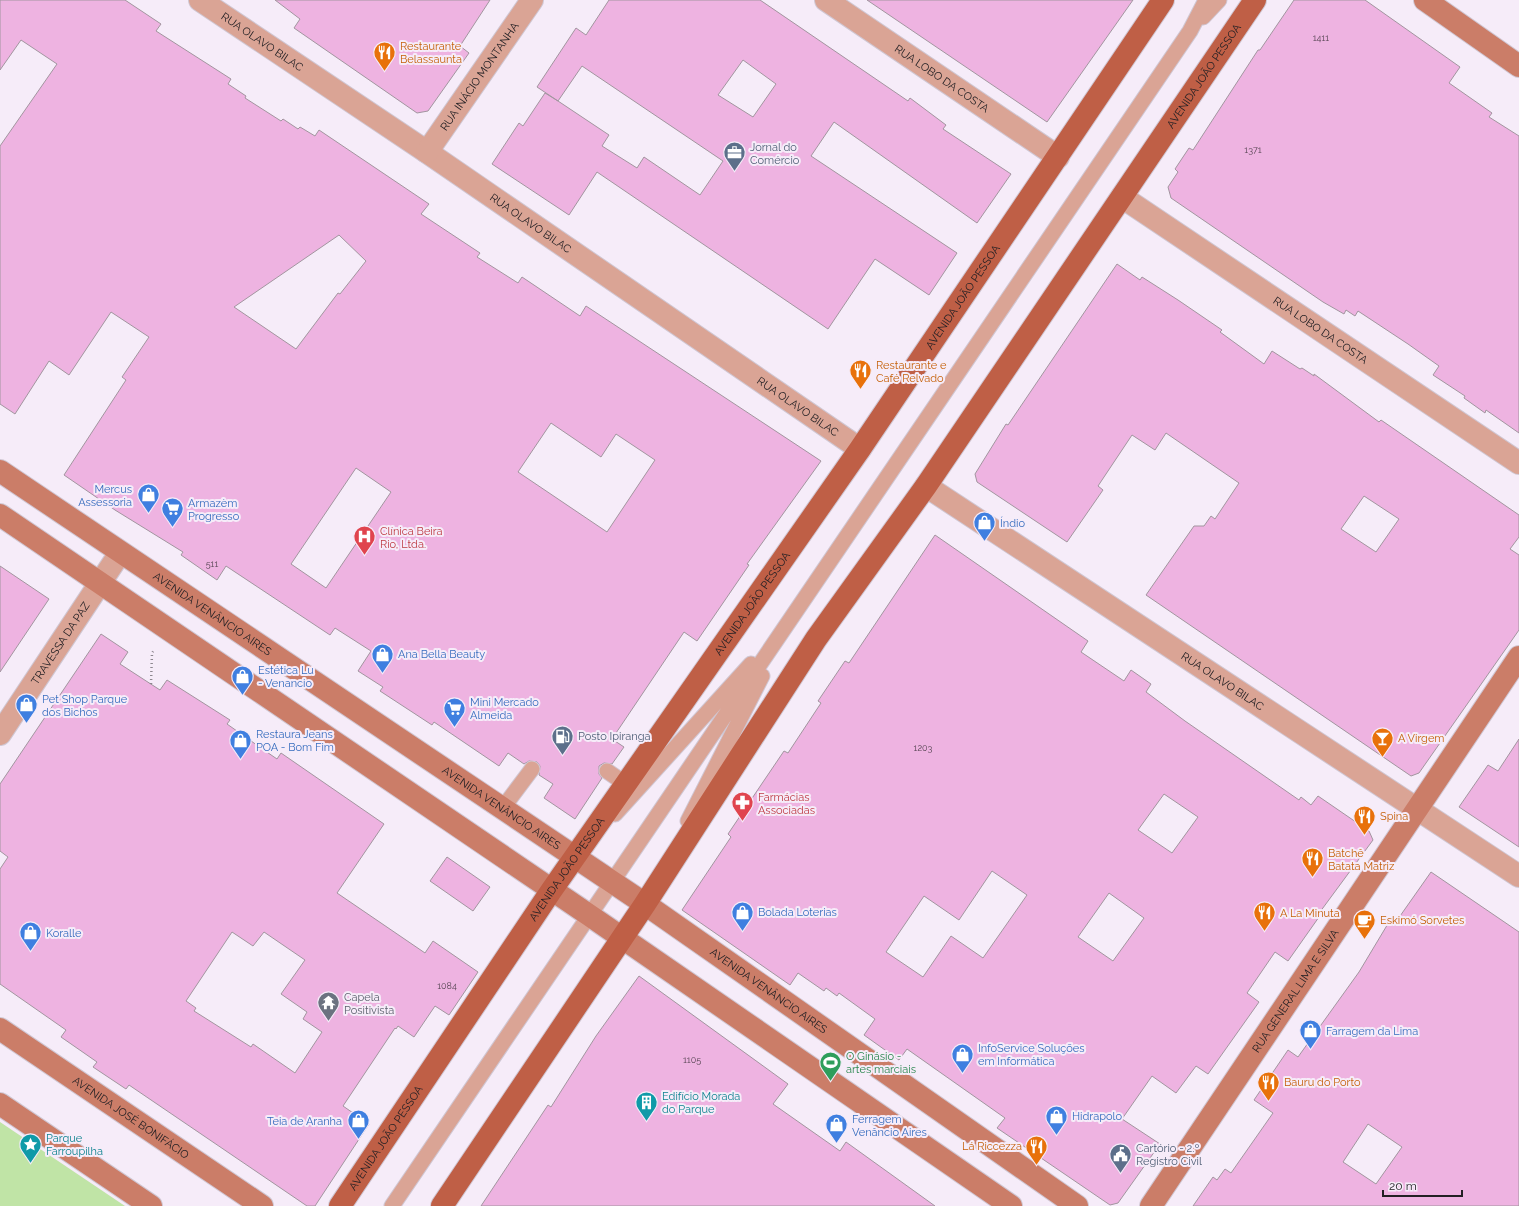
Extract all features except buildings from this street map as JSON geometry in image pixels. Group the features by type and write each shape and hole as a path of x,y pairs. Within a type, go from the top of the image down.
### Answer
{"main road":[{"name":"AVENIDA JOÃO PESSOA","path":"340,1206 551,891 627,785 860,449 1163,0"},
{"name":"AVENIDA JOÃO PESSOA","path":"442,1206 622,939 816,639 926,486 1255,0"},
{"path":"1425,0 1519,66"},
{"name":"AVENIDA VENÂNCIO AIRES","path":"0,472 645,904 1077,1206"},
{"path":"0,515 551,891 589,915 1011,1206"},
{"name":"RUA GENERAL LIMA E SILVA","path":"1151,1206 1417,807 1519,657"},
{"name":"AVENIDA JOSÉ BONIFÁCIO","path":"0,1029 254,1204"},
{"path":"0,1104 151,1206"}],"street":[{"name":"RUA OLAVO BILAC","path":"200,0 427,152 860,449"},
{"name":"RUA INÁCIO MONTANHA","path":"427,152 532,0"},
{"name":"RUA LOBO DA COSTA","path":"826,0 1058,157"},
{"name":"RUA LOBO DA COSTA","path":"1122,197 1519,462"},
{"name":"RUA OLAVO BILAC","path":"926,486 1417,807 1519,876"},
{"name":"TRAVESSA DA PAZ","path":"0,734 120,552"}],"lane":[{"path":"1190,31 1199,0"},
{"path":"392,1206 1190,31 1206,0"},
{"path":"1190,31 1219,0"},
{"path":"575,858 789,622"},
{"path":"645,904 789,622"},
{"path":"502,809 532,769"},
{"path":"607,771 627,785"}],"path":[{"path":"151,684 152,653 167,629"}],"green space":[{"name":"Parque Farroupilha","path":"0,1122 125,1206 0,1206"}],"place":[{"name":"Restaurante Belassaunta","path":"384,72"},
{"name":"Jornal do Comércio","path":"735,172"},
{"name":"Restaurante e Café Relvado","path":"861,390"},
{"name":"Mercus Assessoria","path":"148,514"},
{"name":"Armazèm Progresso","path":"173,528"},
{"name":"Índio","path":"985,542"},
{"name":"Clínica Beira Rio, Ltda.","path":"365,556"},
{"name":"Ana Bella Beauty","path":"382,674"},
{"name":"Estética Lu - Venancio","path":"242,696"},
{"name":"Pet Shop Parque dos Bichos","path":"26,724"},
{"name":"Mini Mercado Almeida","path":"455,728"},
{"name":"Posto Ipiranga","path":"562,756"},
{"name":"A Virgem","path":"1383,758"},
{"name":"Restaura Jeans POA - Bom Fim","path":"240,760"},
{"name":"Farmácias Associadas","path":"743,822"},
{"name":"Spina","path":"1364,836"},
{"name":"Batchê Batata Matriz","path":"1312,878"},
{"name":"Bolada Loterias","path":"743,932"},
{"name":"A La Minuta","path":"1264,932"},
{"name":"Eskimó Sorvetes","path":"1365,940"},
{"name":"Koralle","path":"31,952"},
{"name":"Capela Positivista","path":"328,1022"},
{"name":"Farragem da Lima","path":"1311,1050"},
{"name":"InfoService Soluções em Informática","path":"962,1074"},
{"name":"O Ginásio - artes marciais","path":"830,1082"},
{"name":"Bauru do Porto","path":"1269,1102"},
{"name":"Edifício Morada do Parque","path":"647,1122"},
{"name":"Hidrapolo","path":"1057,1136"},
{"name":"Teia de Aranha","path":"358,1140"},
{"name":"Ferragem Venâncio Aires","path":"837,1144"},
{"name":"Parque Farroupilha","path":"31,1164"},
{"name":"Lá Riccezza","path":"1037,1166"},
{"name":"Cartório - 2.º Registro Civil","path":"1121,1174"}]}
